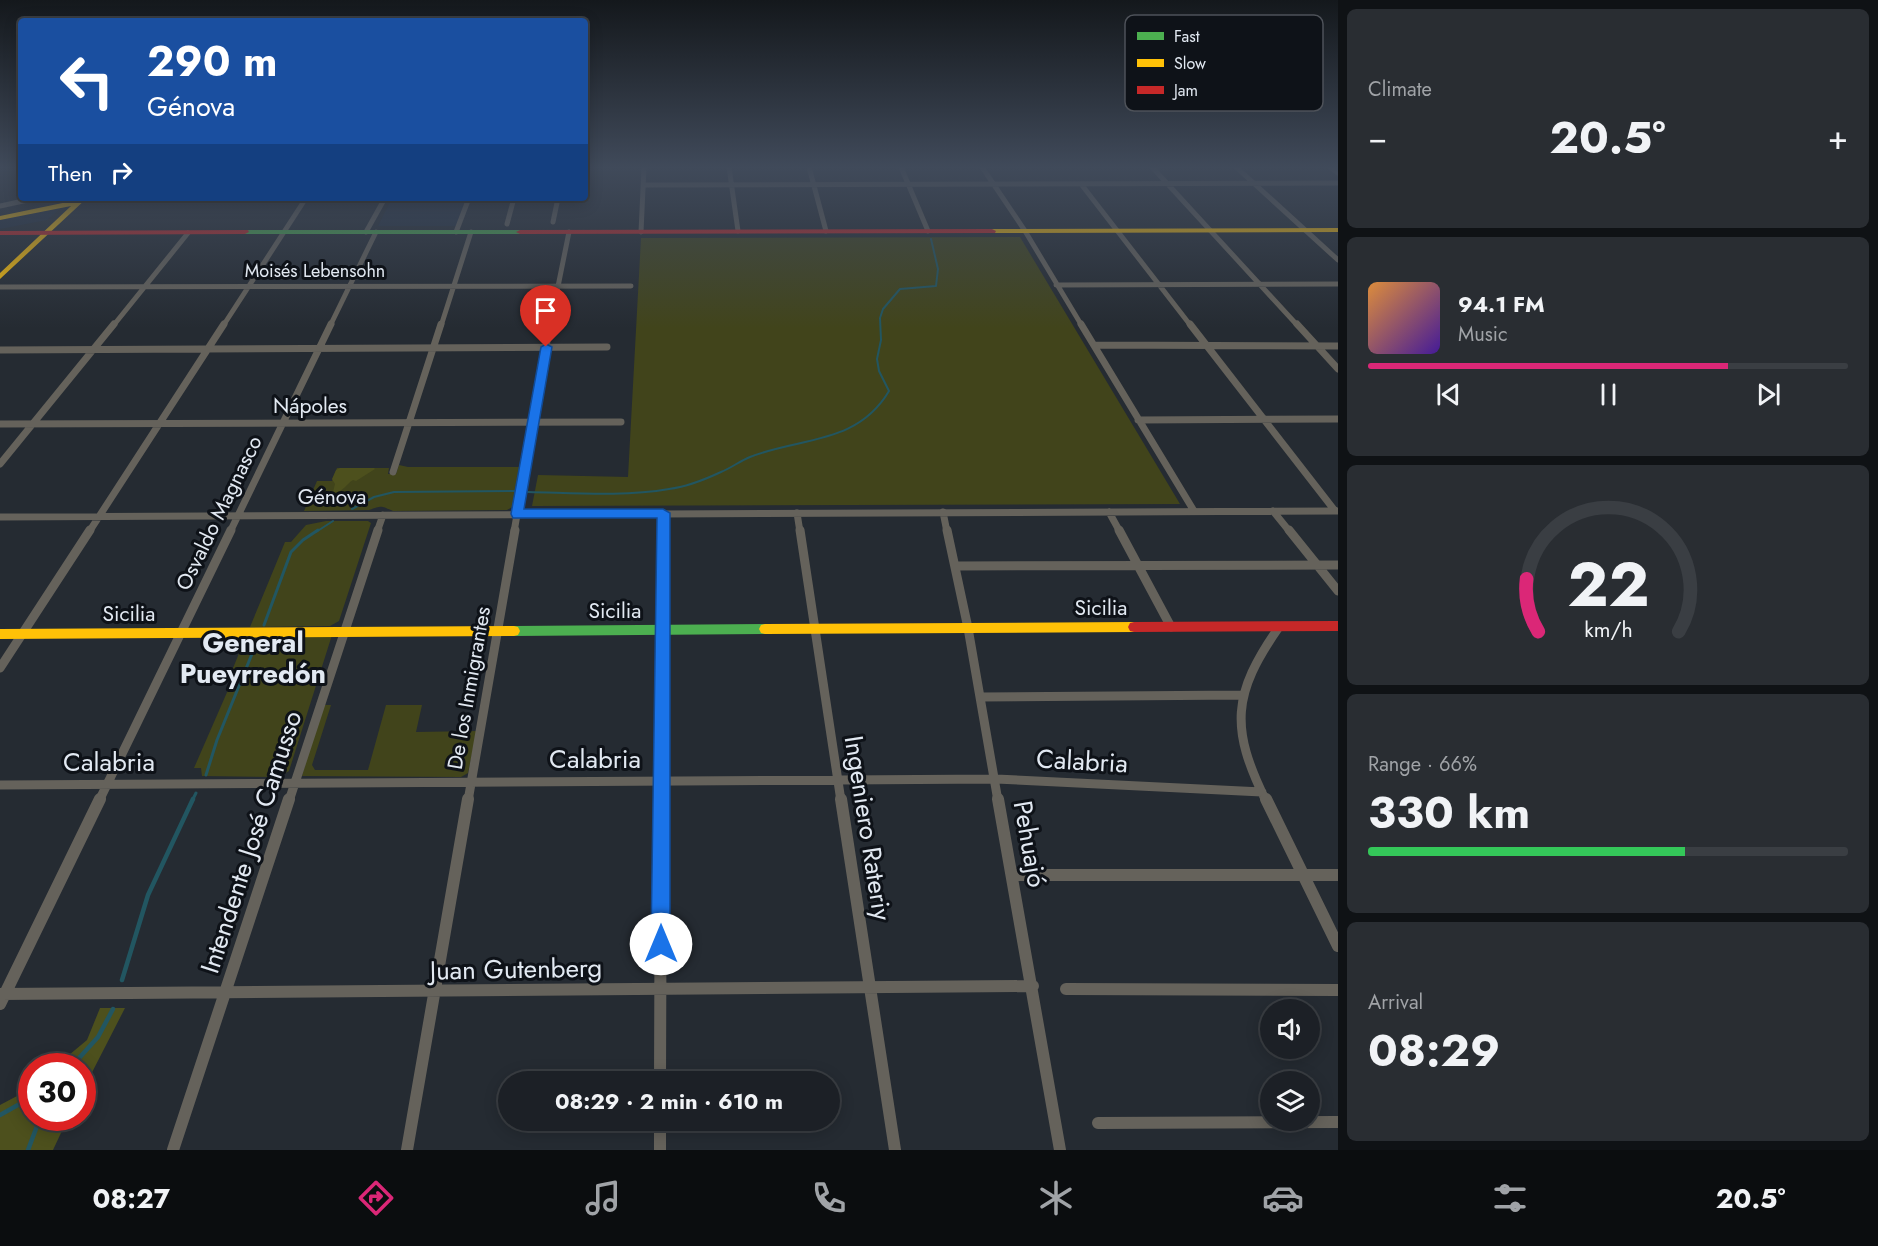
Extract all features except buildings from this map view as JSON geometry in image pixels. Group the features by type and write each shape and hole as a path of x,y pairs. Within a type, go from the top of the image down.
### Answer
{"main road":[{"path":"0,277 59,221"},
{"path":"0,233 1117,231 1338,228"},
{"name":"Sicilia","path":"0,634 1338,626"}],"street":[{"path":"0,668 290,221"},
{"name":"Osvaldo Magnasco","path":"2,998 350,286 376,221"},
{"path":"456,232 461,221"},
{"path":"641,221 641,232"},
{"path":"737,221 738,231"},
{"path":"823,221 826,231"},
{"path":"924,221 928,231"},
{"path":"1018,221 1194,511"},
{"path":"1109,221 1337,511"},
{"path":"1201,221 1338,369"},
{"path":"1295,221 1338,260"},
{"path":"393,472 471,232"},
{"name":"De los Inmigrantes","path":"406,1150 472,782 546,347 569,232"},
{"path":"0,464 188,233"},
{"path":"1056,285 1338,284"},
{"name":"Moisés Lebensohn","path":"0,287 631,285"},
{"path":"1095,345 1338,346"},
{"path":"0,350 606,346"},
{"path":"1138,420 1338,419"},
{"name":"Nápoles","path":"0,424 621,422"},
{"path":"1273,511 1338,591"},
{"path":"943,512 1337,511"},
{"name":"Génova","path":"0,517 943,512"},
{"name":"Pehuajó","path":"943,512 956,566 996,779 1060,1150"},
{"path":"1109,512 1171,627"},
{"path":"660,1071 663,513"},
{"name":"Ingeniero Rateriy","path":"797,513 895,1150"},
{"name":"Intendente José Camusso","path":"173,1150 383,515"},
{"path":"956,566 1338,565"},
{"path":"1279,627 1260,654 1243,695 1241,733 1245,753 1262,792 1338,946"},
{"path":"980,697 1243,695"},
{"name":"Calabria","path":"0,785 996,779 1262,792"},
{"path":"1013,875 1338,874"},
{"name":"Juan Gutenberg","path":"2,998 225,993 434,993 1033,986"},
{"path":"1066,989 1338,990"},
{"path":"1098,1123 1338,1122"},
{"path":"660,1131 660,1150"}],"shaded area":[{"path":"0,221 44,221 0,229"},
{"path":"381,221 458,221 456,226 378,226"}],"green space":[{"path":"1020,237 1180,504 532,506 538,475 628,477 641,238"},
{"path":"399,465 408,467 520,467 514,506 507,510 393,511 377,507 369,510 304,511 317,481 332,481 337,468 389,468 388,474 396,474"},
{"path":"340,468 375,469 356,481 353,480 339,492 333,492 335,484 332,479 336,470"},
{"path":"326,521 368,521 371,523 339,621 330,626 250,627 285,542 291,542 306,525"},
{"path":"332,635 289,771 279,777 202,776 201,768 194,768 235,674 231,673 244,641 267,636"},
{"path":"322,705 331,705 312,765 315,770 368,770 386,705 422,705 416,732 477,731 468,773 461,777 302,776"},
{"path":"100,1008 125,1008 96,1065 96,1053 71,1053 87,1040"},
{"path":"18,1094 18,1131 62,1131 53,1150 0,1150 0,1105"}],"waterway":[{"path":"528,492 617,494 676,488 709,477 750,457 826,437 861,421 876,409 889,391 879,371 877,359 881,340 880,318 883,309 900,289 936,286 938,269 931,239"},
{"path":"352,509 374,497 394,492 515,491"},
{"path":"316,532 333,521"},
{"path":"264,625 291,552 318,530"},
{"path":"206,775 217,740 258,639"},
{"path":"193,799 196,793"},
{"path":"122,980 148,895 193,799"},
{"path":"84,1053 98,1037 113,1009"},
{"path":"0,1115 18,1105"},
{"path":"28,1150 35,1131"}],"traffic: fast":[{"path":"245,232 520,232"},
{"path":"514,631 765,629"}],"traffic: slow":[{"path":"0,277 59,221"},
{"path":"992,231 1338,230"},
{"path":"765,629 1134,627"},
{"path":"0,634 514,631"}],"traffic: jam":[{"path":"520,232 992,231"},
{"path":"0,233 245,232"},
{"path":"1134,627 1338,626"}],"district":[{"name":"General Pueyrredón","path":"253,658"}],"route":[{"path":"546,347 517,514 663,513 661,944"}]}
